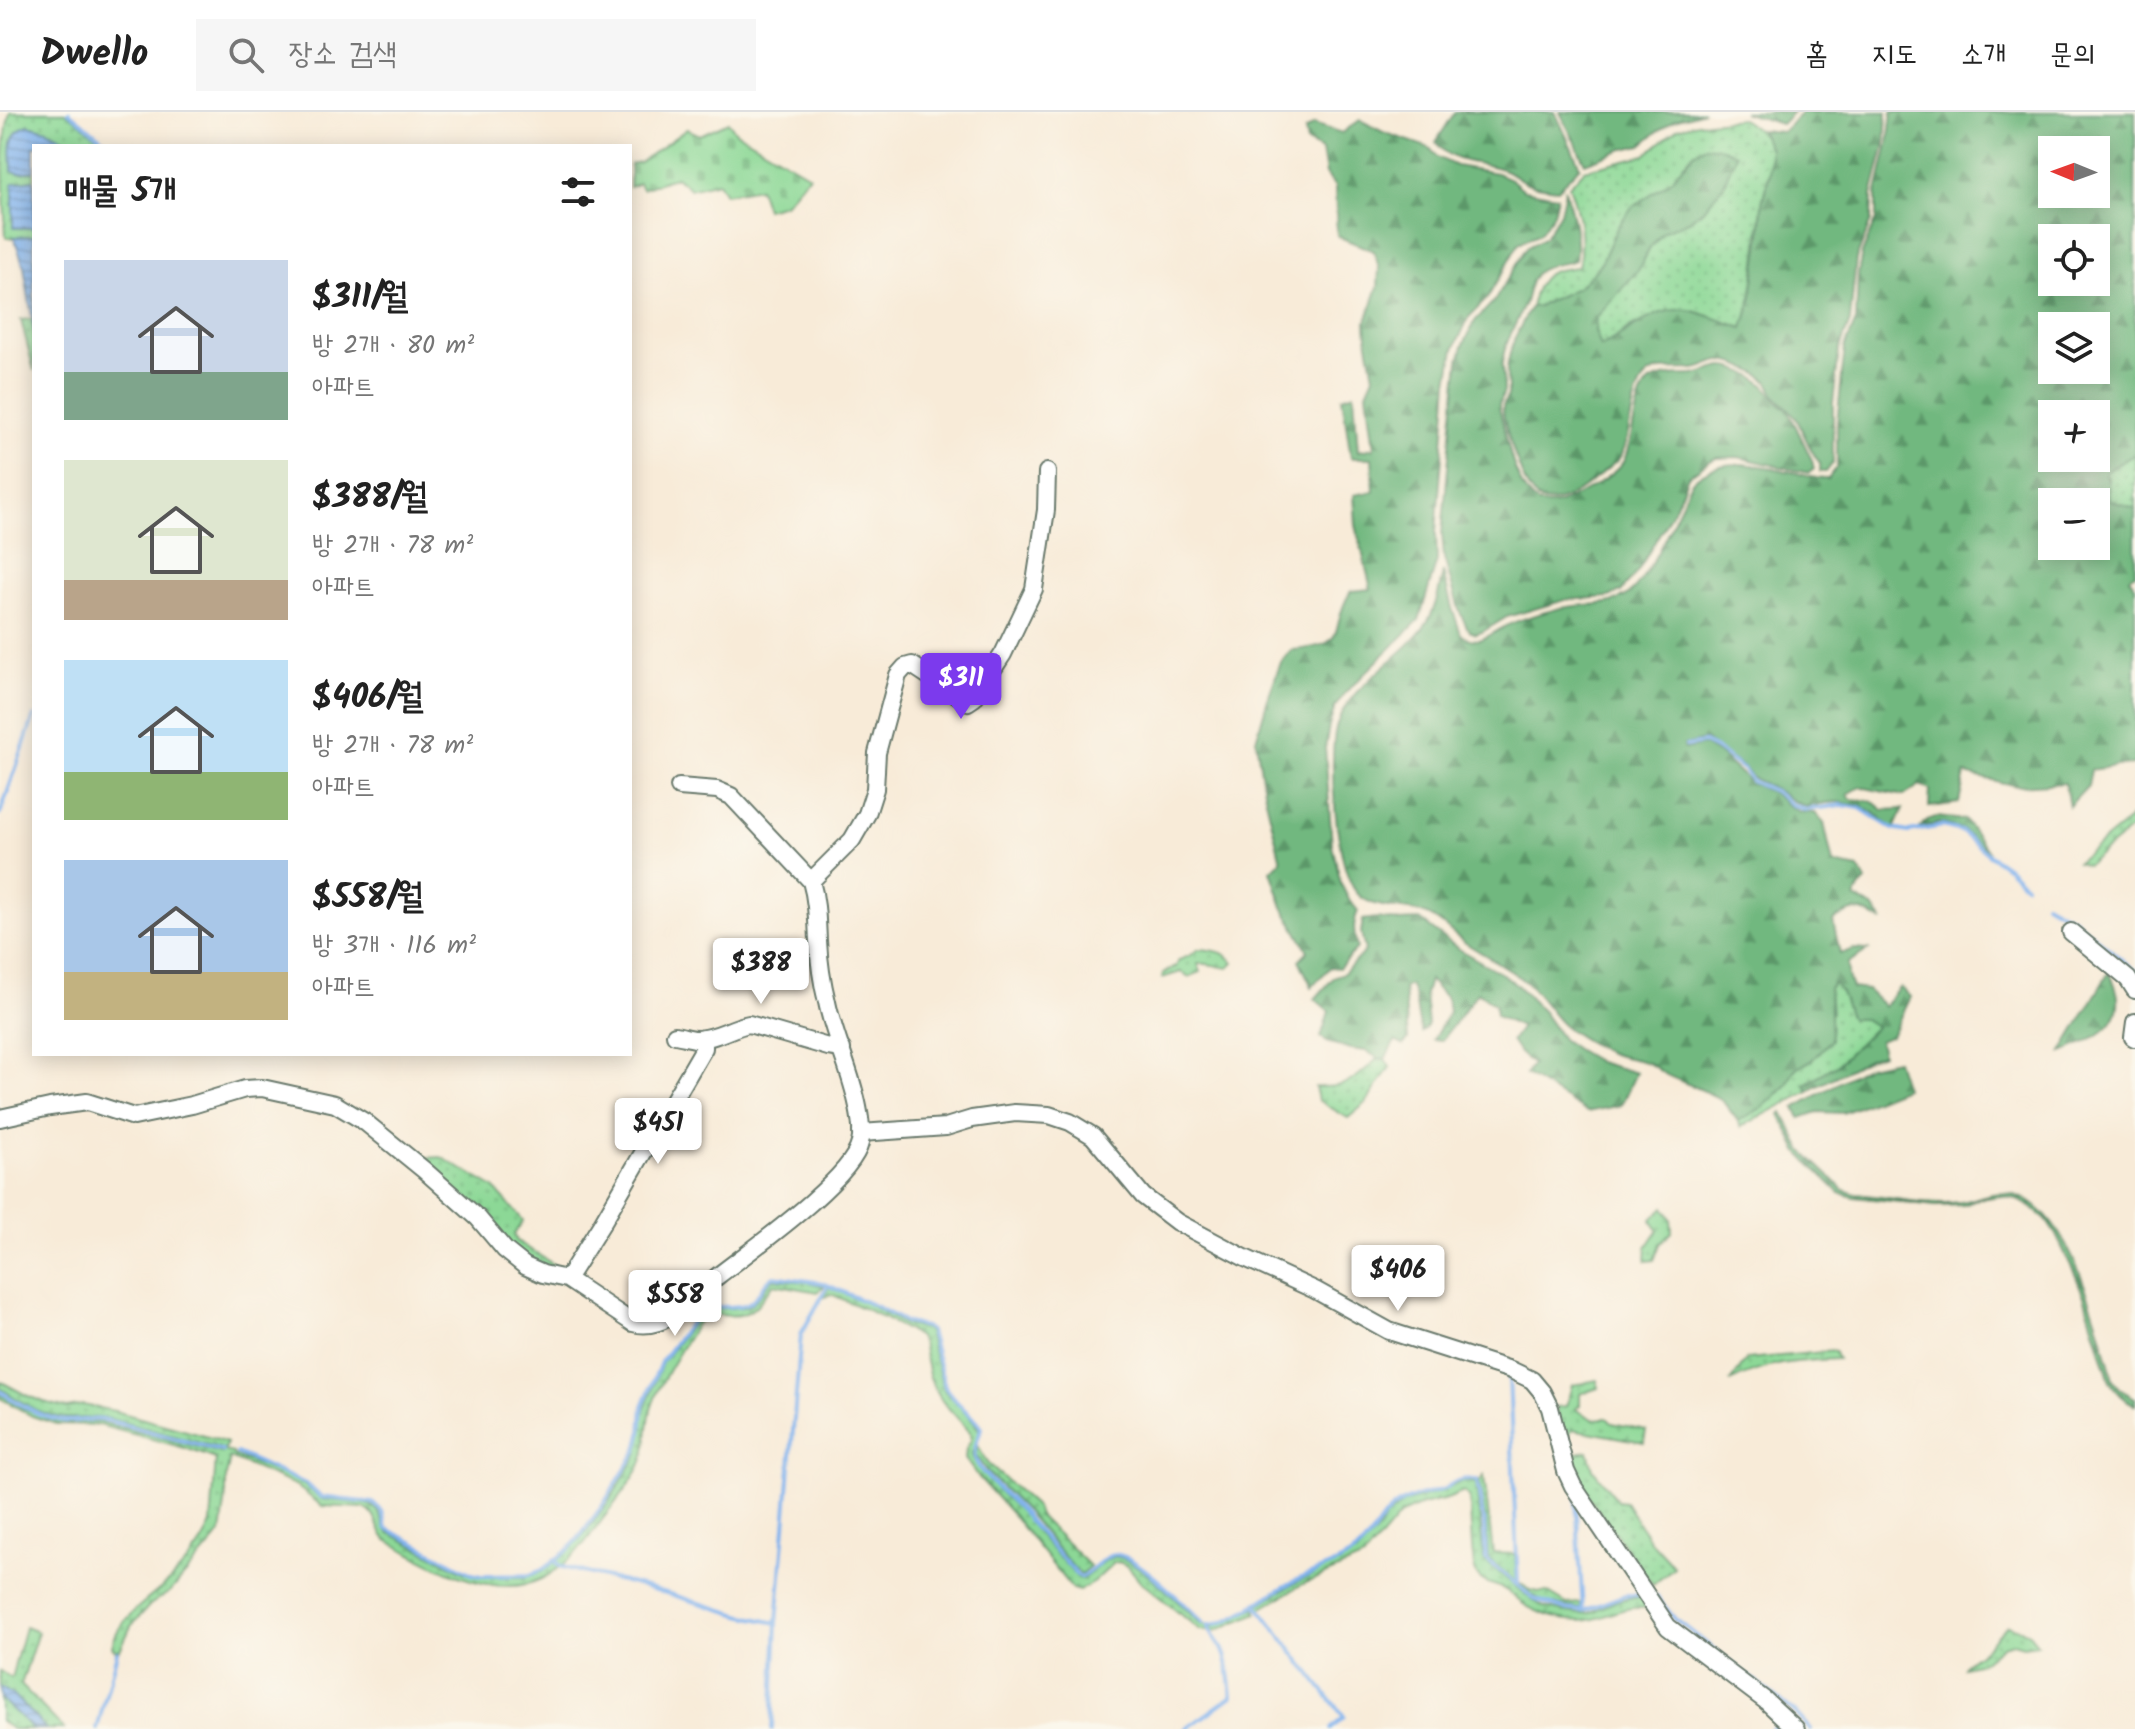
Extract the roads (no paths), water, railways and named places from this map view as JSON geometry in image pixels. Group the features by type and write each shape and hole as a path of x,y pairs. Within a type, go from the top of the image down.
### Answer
{"street":[{"path":"811,881 852,840 867,814 875,789 877,753 898,675 905,667 912,665 968,702 974,698 1003,654 1034,589 1038,573 1047,472"},
{"path":"0,1118 87,1102 134,1117 152,1115 245,1089 262,1088 335,1104 365,1122 424,1170 478,1218 505,1250 525,1266 567,1279 633,1323 644,1326 668,1320 849,1167 861,1142 859,1109 827,1004 818,946 816,896 811,881 731,796 717,790 679,787"},
{"path":"2071,932 2128,979 2135,990"},
{"path":"2135,1022 2135,1038"},
{"path":"675,1035 704,1038 749,1024 842,1049"},
{"path":"567,1279 704,1048 704,1038"},
{"path":"861,1133 946,1127 972,1119 1015,1113 1049,1115 1070,1122 1093,1136 1143,1196 1177,1222 1315,1290 1389,1331 1511,1370 1532,1380 1550,1408 1566,1471 1573,1486 1668,1627 1766,1701 1796,1729"}],"water":[{"path":"28,125 47,130 75,144 32,144 32,171 12,171 13,138"},
{"path":"32,180 32,228 13,228 13,183"},
{"path":"32,236 32,319 24,266 14,237"},
{"path":"0,1687 14,1696 46,1729 33,1729 0,1698"}],"waterway":[{"path":"69,112 109,144"},
{"path":"0,814 32,722"},
{"path":"1686,746 1704,743 1716,749 1744,770 1751,781 1805,810 1842,805 1860,808 1893,829 1909,832 1942,826 1961,831 2025,885"},
{"path":"2045,903 2074,919 2135,971"},
{"path":"237,1453 306,1484 321,1497 373,1503 382,1511 386,1528 472,1574 529,1575 542,1570 569,1549 603,1505 637,1450 643,1406 661,1362 701,1308 747,1304 774,1276 823,1283 930,1331 945,1387 981,1427 975,1451 978,1465 1077,1575 1081,1577 1112,1555 1121,1556 1145,1570 1203,1622"},
{"path":"772,1729 777,1623 801,1334 828,1286"},
{"path":"1509,1376 1518,1585"},
{"path":"0,1391 32,1410 57,1420 106,1420 222,1451"},
{"path":"1186,1729 1232,1696 1224,1653 1208,1625 1228,1620 1291,1583 1351,1556 1393,1508 1461,1480 1477,1481 1486,1559 1534,1599 1564,1609 1583,1611 1625,1595 1640,1595"},
{"path":"1576,1500 1583,1611"},
{"path":"555,1559 562,1567 777,1623"},
{"path":"1657,1597 1675,1619 1795,1712 1810,1729"},
{"path":"1256,1604 1344,1717 1331,1729"},
{"path":"97,1729 117,1652"},
{"path":"1772,1729 1782,1724"}]}
